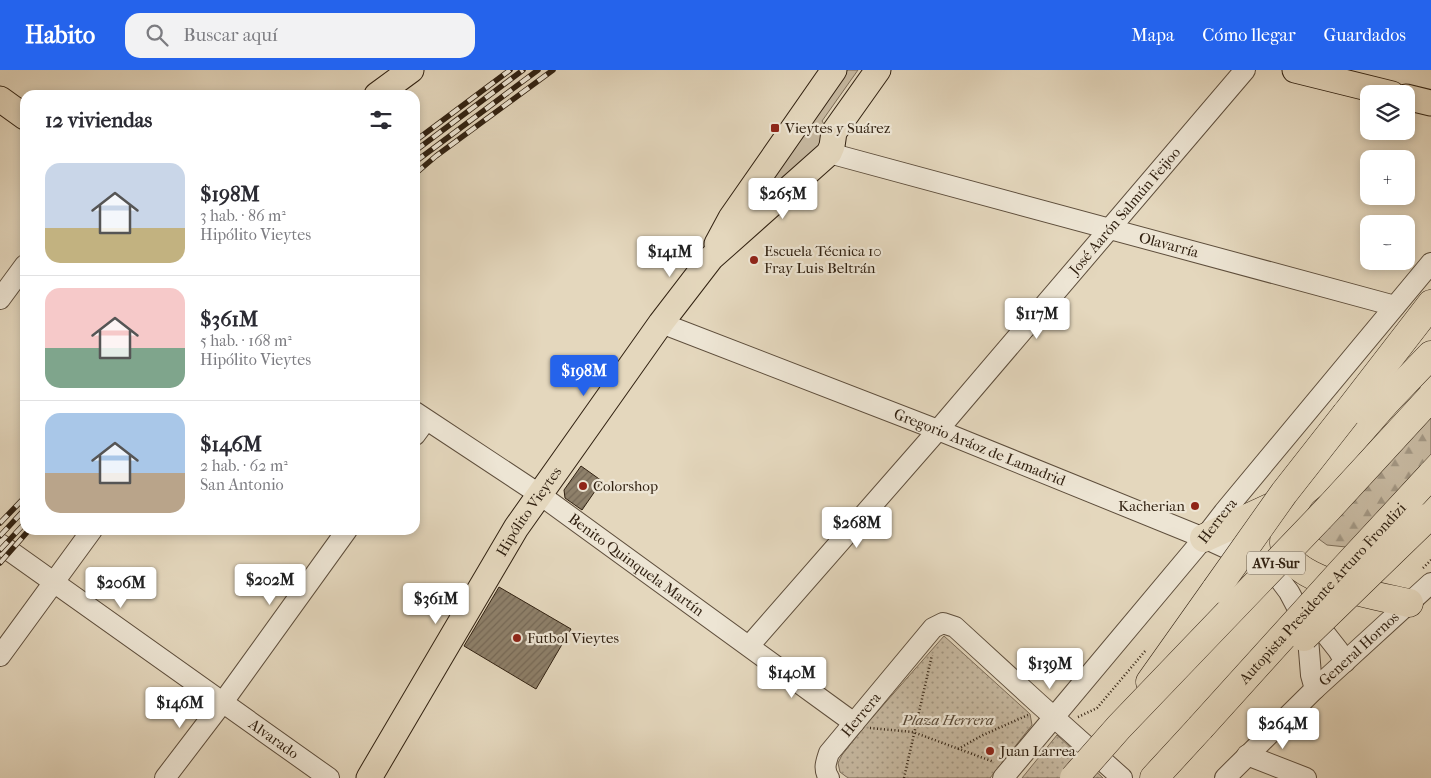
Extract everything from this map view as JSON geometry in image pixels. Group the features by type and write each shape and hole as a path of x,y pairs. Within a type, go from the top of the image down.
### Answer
{"highway":[{"path":"1119,727 1284,493 1431,304"},
{"path":"1204,538 1302,493 1318,480 1386,402 1431,355"},
{"name":"AV1-Sur","path":"1074,778 1119,727 1328,509 1431,397"},
{"name":"Autopista Presidente Arturo Frondizi","path":"1154,778 1431,475"},
{"path":"1302,493 1287,522 1284,543 1287,553 1298,566 1312,576 1335,586 1409,604"},
{"path":"1200,728 1235,703 1429,516"}],"main road":[{"path":"384,90 411,70"},
{"name":"Hipólito Vieytes","path":"711,258 730,218 834,70"},
{"name":"Hipólito Vieytes","path":"368,778 516,528 661,323 711,258 828,153 832,146 834,132 878,70"},
{"path":"1295,70 1360,86"},
{"path":"0,99 20,113"},
{"path":"1415,99 1431,103"}],"street":[{"name":"José Aarón Salmún Feijoo","path":"750,646 938,430 1245,70"},
{"name":"Olavarría","path":"828,153 1395,306"},
{"name":"Herrera","path":"1007,773 1060,723 1224,512 1431,263"},
{"path":"0,300 20,272"},
{"name":"Gregorio Aráoz de Lamadrid","path":"661,323 938,430 1228,548 1267,569 1276,576 1309,613 1345,662"},
{"name":"Benito Quinquela Martín","path":"420,423 539,494 854,723"},
{"path":"0,656 88,535"},
{"path":"165,778 223,702 342,535"},
{"name":"Alvarado","path":"0,544 329,778"},
{"name":"General Hornos","path":"1225,778 1315,689 1431,583"},
{"name":"Gregorio Aráoz de Lamadrid","path":"1289,592 1307,626 1311,675 1315,689"},
{"name":"Herrera","path":"829,778 825,766 829,753 925,637 933,628 943,623 955,627 1038,703"},
{"path":"1038,703 1122,778"},
{"path":"1247,755 1306,778"}],"path":[{"path":"904,778 913,732 934,648 925,637"},
{"path":"1060,723 1097,708 1148,648"},
{"path":"958,750 983,735 1030,714 1038,703"},
{"path":"854,723 864,727 913,732 1007,773"}],"green space":[{"path":"845,70 858,70 822,121 827,129 822,148 752,207"},
{"path":"1431,412 1431,454 1346,547 1327,545 1316,537"},
{"name":"Plaza Herrera","path":"944,636 1030,714 1032,725 990,778 848,778 840,772 838,763 842,755 864,727"},
{"path":"1057,735 1103,778 1022,778"}],"building":[{"name":"Colorshop","path":"581,466 602,481 582,510 565,498 564,490"},
{"name":"Futbol Vieytes","path":"499,587 571,629 536,689 464,646"}],"railway":[{"path":"420,137 510,70"},
{"path":"420,147 523,70"},
{"path":"420,158 538,70"},
{"path":"420,170 553,70"},
{"path":"0,523 20,502"},
{"path":"0,536 20,514"},
{"path":"0,550 20,528"},
{"path":"0,563 25,535"}],"place":[{"name":"Vieytes y Suárez","path":"775,128"},
{"name":"Escuela Técnica 10 Fray Luis Beltrán","path":"754,260"},
{"name":"Colorshop","path":"583,486"},
{"name":"Kacherian","path":"1195,506"},
{"name":"Futbol Vieytes","path":"517,638"},
{"name":"Juan Larrea","path":"990,751"}]}
